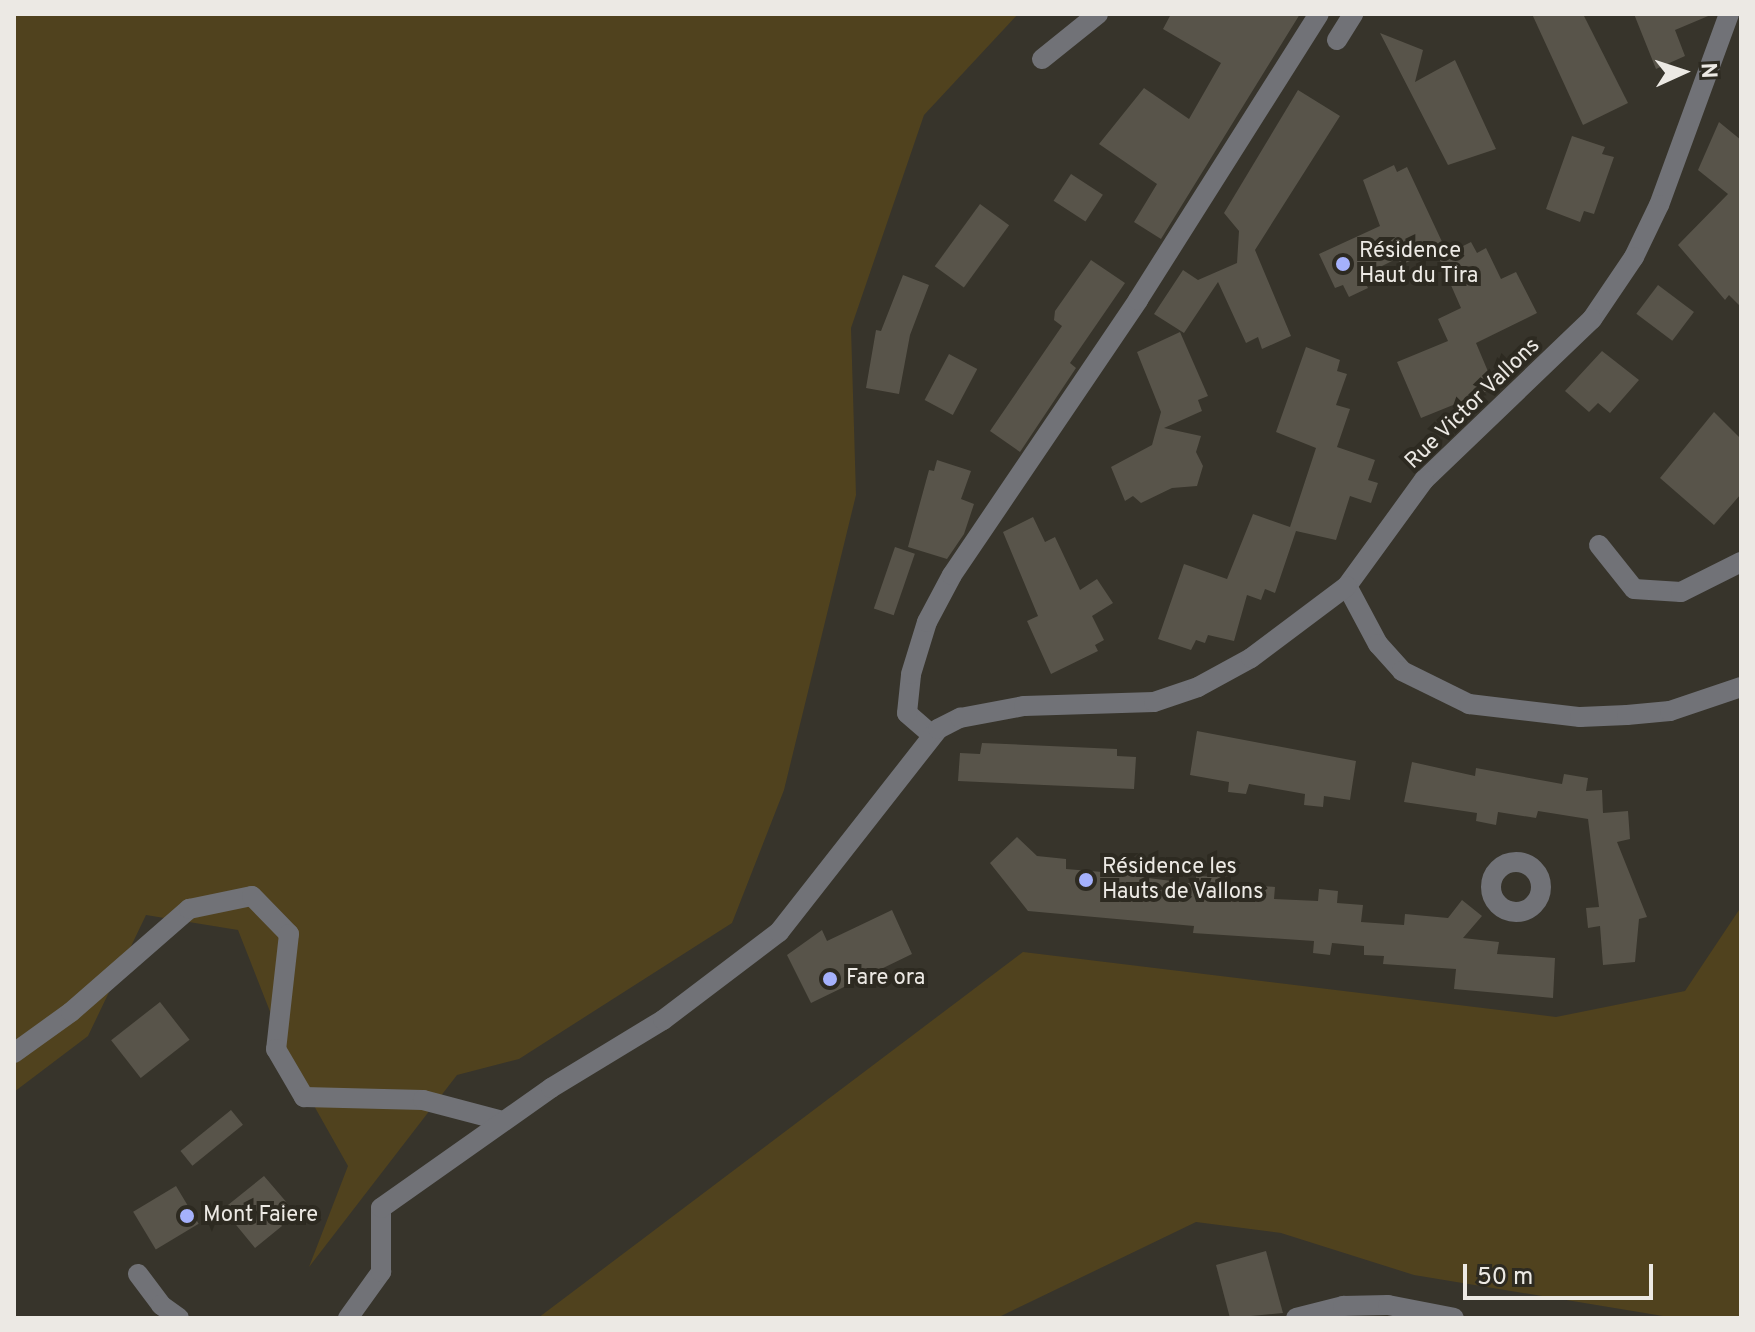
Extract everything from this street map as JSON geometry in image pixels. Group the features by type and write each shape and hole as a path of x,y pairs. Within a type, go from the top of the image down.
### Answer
{"street":[{"path":"1042,59 1098,14"},
{"path":"348,1318 381,1272 381,1208 503,1121 663,1020 779,932 932,735 907,713 911,674 927,622 952,575 1138,300 1319,14"},
{"path":"1337,40 1353,14"},
{"name":"Rue Victor Vallons","path":"932,735 960,718 988,712 1154,702 1198,687 1251,658 1347,586 1424,480 1592,319 1634,257 1659,205 1729,14"},
{"path":"1599,545 1634,589 1681,592 1741,562"},
{"path":"1347,586 1378,644 1402,671 1469,704 1580,717 1627,715 1670,711 1741,687"},
{"path":"14,1053 71,1012 189,909 252,896 289,934 276,1049 304,1097 423,1100 503,1121"},
{"path":"138,1274 161,1305 179,1318"},
{"path":"1296,1318 1343,1306 1388,1305 1454,1318"}],"shaded area":[{"path":"14,14 1018,14 924,115 851,328 856,495 784,790 732,923 519,1059 457,1075 309,1267 348,1166 291,1065 238,930 146,915 88,1036 14,1092"},
{"path":"1741,907 1741,1318 1675,1318 1414,1275 1281,1233 1196,1222 997,1318 538,1318 1023,952 1556,1017 1685,991"}],"building":[{"path":"1171,14 1300,14 1161,239 1134,222 1157,184 1099,144 1144,88 1189,119 1221,63 1163,29"},
{"path":"1532,14 1583,14 1628,103 1583,125"},
{"path":"1634,14 1713,14 1675,30 1685,56 1656,69"},
{"path":"1380,33 1423,50 1415,82 1455,60 1496,149 1448,165"},
{"path":"1298,90 1340,116 1255,250 1291,336 1262,349 1258,337 1246,343 1218,282 1184,333 1154,314 1183,270 1198,280 1237,263 1239,231 1224,213"},
{"path":"1719,122 1741,140 1741,307 1729,295 1725,300 1678,245 1728,194 1698,170"},
{"path":"1572,136 1605,147 1602,154 1614,157 1594,214 1584,211 1580,222 1546,209"},
{"path":"1394,165 1397,172 1407,167 1444,246 1401,265 1398,258 1362,276 1368,288 1349,297 1343,285 1335,288 1319,254 1380,226 1363,180"},
{"path":"1071,174 1103,195 1085,222 1054,201"},
{"path":"980,204 1009,225 964,287 935,266"},
{"path":"1471,242 1477,253 1486,248 1501,279 1516,272 1537,313 1476,343 1495,388 1421,418 1397,362 1448,341 1438,319 1461,308 1439,258"},
{"path":"1091,260 1125,283 1070,363 1076,368 1020,452 990,431 1062,326 1054,320 1055,311"},
{"path":"903,275 929,285 910,335 899,394 866,388 876,330 881,331"},
{"path":"1658,285 1694,312 1672,341 1636,314"},
{"path":"1180,332 1208,396 1198,400 1202,411 1164,428 1201,436 1196,452 1203,466 1197,486 1172,488 1141,503 1133,496 1125,501 1111,467 1152,445 1161,412 1137,352"},
{"path":"1306,347 1340,360 1337,371 1347,374 1336,405 1350,409 1337,447 1375,460 1368,480 1378,483 1371,503 1350,496 1336,540 1296,531 1275,593 1265,589 1261,600 1247,595 1234,641 1208,635 1205,643 1196,640 1191,650 1158,639 1184,564 1227,579 1253,514 1290,527 1316,448 1276,432"},
{"path":"1602,351 1639,380 1610,413 1598,403 1589,412 1565,391"},
{"path":"949,354 977,369 953,415 925,400"},
{"path":"1714,412 1741,439 1741,494 1714,525 1660,478"},
{"path":"937,460 971,471 961,499 974,504 964,534 947,559 908,547 929,470 934,471"},
{"path":"1033,517 1045,542 1055,537 1080,590 1097,579 1113,603 1092,616 1104,640 1095,645 1098,651 1051,674 1027,621 1038,616 1003,532"},
{"path":"895,547 915,554 894,615 874,608"},
{"name":"Résidence les Hauts de Vallons","path":"1197,731 1356,761 1350,800 1324,796 1323,807 1304,805 1305,794 1249,784 1246,794 1228,792 1229,782 1190,775"},
{"path":"982,743 1117,749 1117,756 1136,757 1134,789 958,781 960,753 980,754"},
{"path":"1412,762 1475,776 1476,768 1562,784 1564,774 1588,778 1586,791 1602,790 1603,813 1628,811 1630,839 1617,842 1647,917 1639,919 1635,962 1603,965 1600,926 1588,928 1586,908 1599,907 1588,819 1538,811 1536,818 1498,812 1496,825 1476,821 1477,813 1404,802"},
{"path":"1017,837 1037,856 1066,859 1066,869 1127,874 1127,869 1150,871 1148,878 1196,884 1196,876 1224,877 1223,883 1275,887 1274,899 1318,901 1319,889 1338,891 1337,903 1363,905 1361,922 1404,925 1405,914 1448,918 1462,900 1482,916 1463,938 1499,942 1497,954 1555,958 1553,998 1454,989 1456,969 1383,964 1384,956 1364,955 1364,946 1332,943 1330,955 1313,953 1314,941 1193,933 1194,926 1028,911 990,863"},
{"name":"Fare ora","path":"892,910 912,954 811,1003 787,955 822,930 827,941"},
{"path":"160,1002 190,1040 141,1078 111,1040"},
{"path":"231,1110 243,1125 192,1166 180,1151"},
{"path":"264,1176 288,1204 274,1216 282,1226 255,1248 223,1209"},
{"path":"176,1186 199,1224 156,1249 133,1212"},
{"path":"1266,1251 1283,1313 1230,1318 1216,1265"}],"place":[{"name":"Résidence Haut du Tira","path":"1343,264"},
{"name":"Résidence les Hauts de Vallons","path":"1086,880"},
{"name":"Fare ora","path":"830,979"},
{"name":"Mont Faiere","path":"187,1216"}]}
